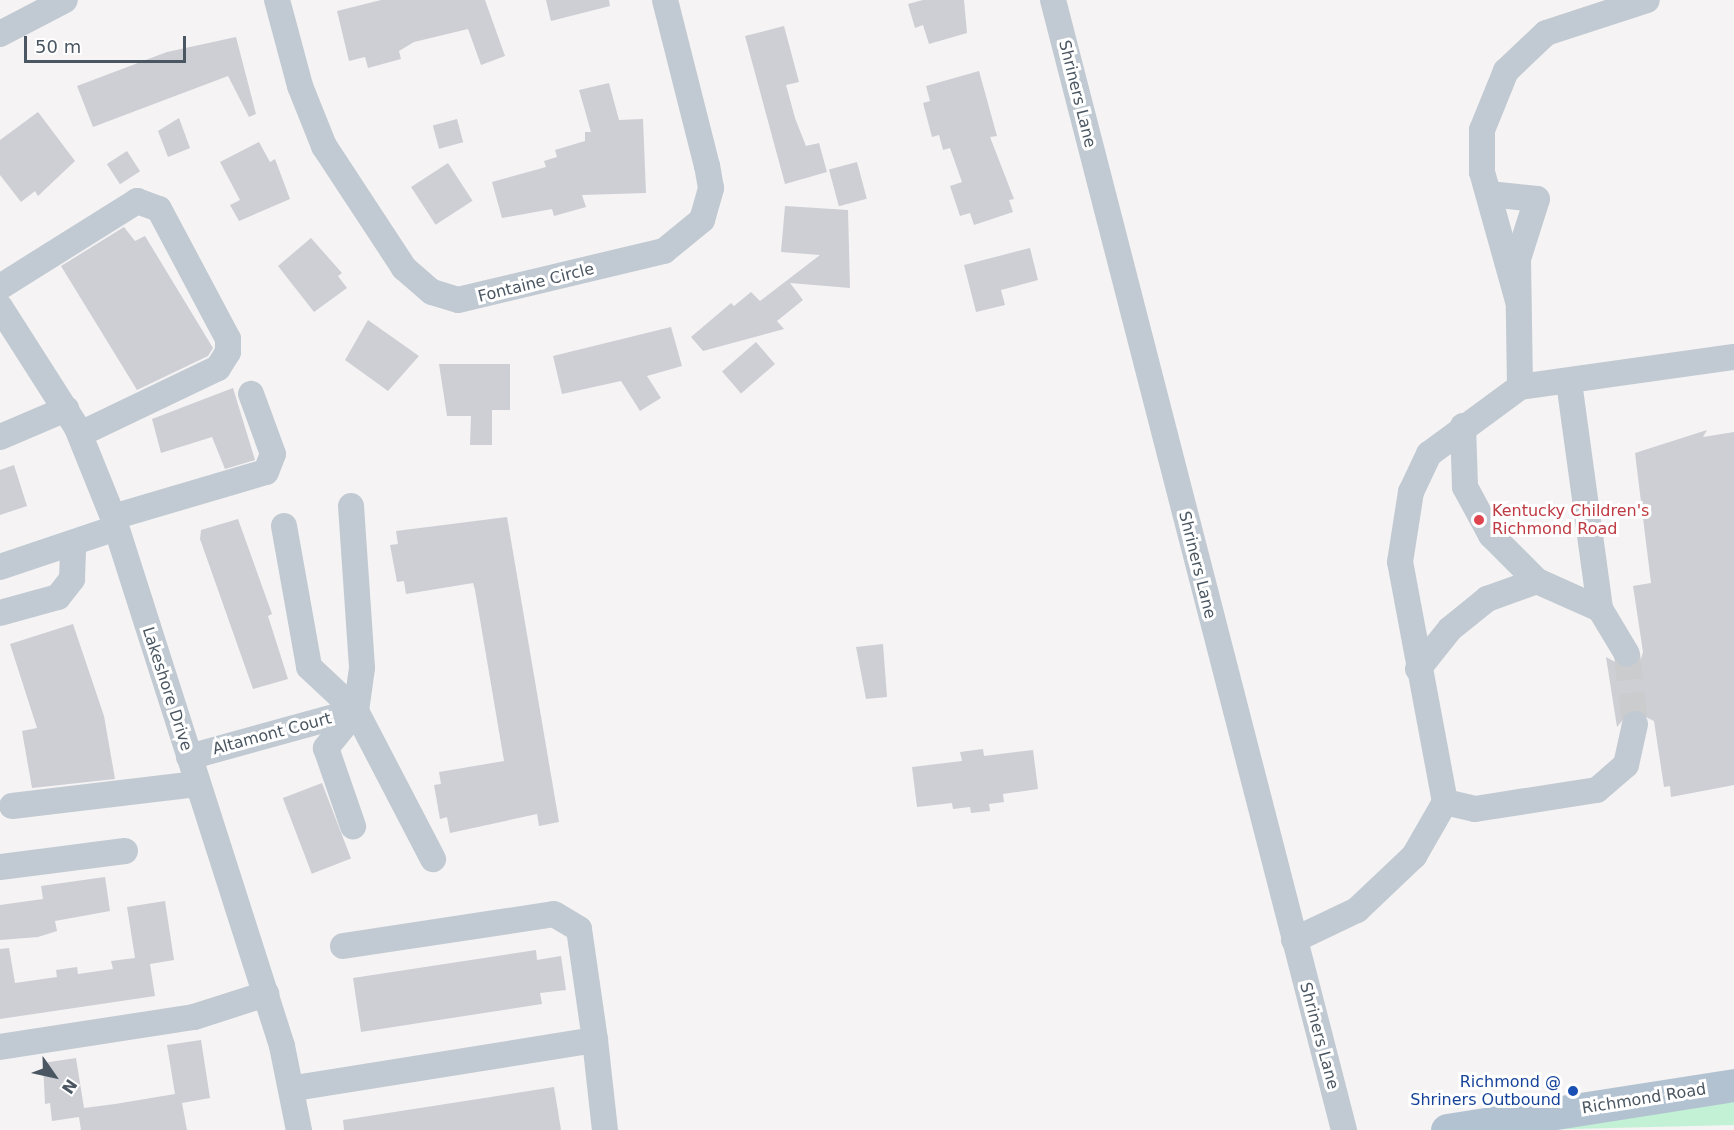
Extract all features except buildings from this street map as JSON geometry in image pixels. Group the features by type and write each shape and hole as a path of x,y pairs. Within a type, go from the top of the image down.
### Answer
{"main road":[{"name":"Richmond Road","path":"1446,1130 1734,1085"}],"street":[{"path":"0,34 65,0"},
{"name":"Fontaine Circle","path":"277,0 300,86 324,146 404,268 432,292 458,300 664,251 702,220 711,188 671,2"},
{"name":"Shriners Lane","path":"1053,0 1344,1130"},
{"path":"1518,301 1482,172 1482,130 1506,71 1546,33 1647,0"},
{"path":"1489,194 1537,199 1518,259 1520,387"},
{"path":"0,287 137,201 159,209 228,339 228,352 218,368 80,434"},
{"name":"Lakeshore Drive","path":"0,307 80,434 114,522 295,1089 317,1130"},
{"path":"1294,940 1357,910 1414,856 1445,802 1418,669 1400,562 1411,492 1429,454 1463,426 1520,387 1569,382 1734,357"},
{"path":"1569,382 1600,609 1627,654"},
{"path":"0,567 73,543 114,522 266,472 273,454 251,394"},
{"path":"0,437 66,409"},
{"path":"1463,426 1465,487 1491,535 1537,581 1600,609"},
{"path":"351,506 362,668 356,711 326,748 353,826"},
{"path":"284,526 309,667 356,711 433,860"},
{"path":"0,613 58,597 72,579 73,543"},
{"path":"1418,669 1450,629 1487,599 1537,581"},
{"name":"Altamont Court","path":"189,757 356,711"},
{"path":"1445,802 1475,809 1597,790 1626,765 1635,724"},
{"path":"12,806 197,784"},
{"path":"0,867 125,851"},
{"path":"343,946 554,914 579,930 595,1040 604,1130"},
{"path":"0,1047 194,1017 266,994"},
{"path":"295,1089 595,1040"},
{"name":"Lakeshore Drive","path":"295,1089 299,1130"}],"green space":[{"path":"1734,1098 1734,1125 1528,1130"}],"tunnel":[{"path":"1627,654 1635,724"}],"place":[{"name":"Kentucky Children's Richmond Road","path":"1479,520"},
{"name":"Richmond @ Shriners Outbound","path":"1573,1091"}]}
